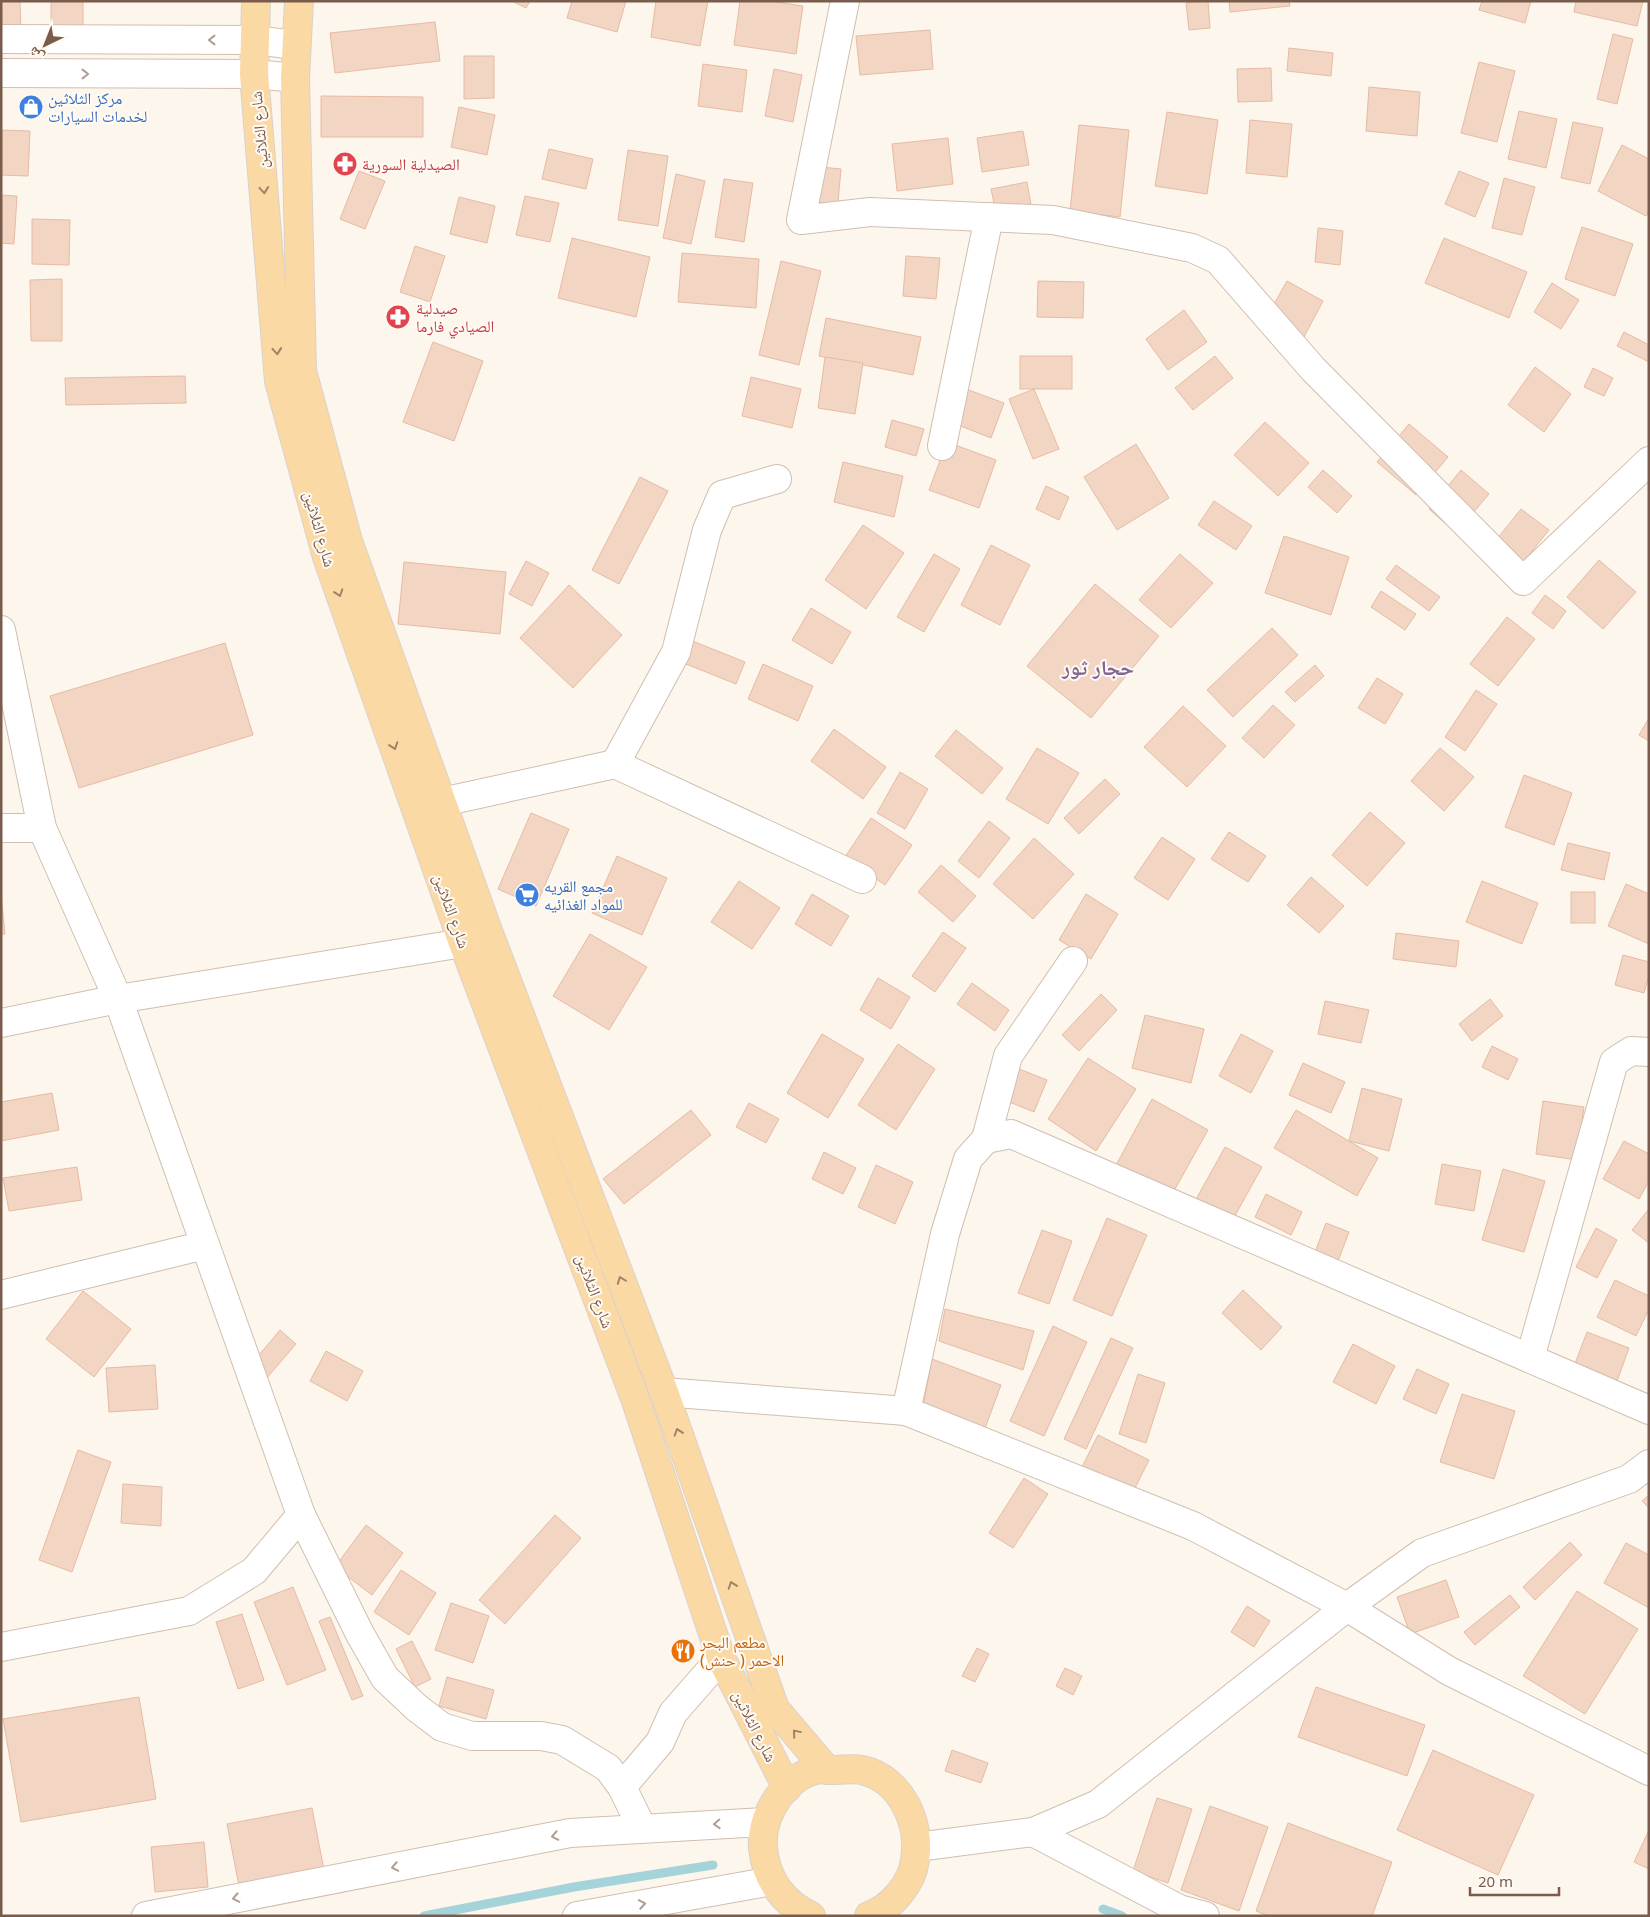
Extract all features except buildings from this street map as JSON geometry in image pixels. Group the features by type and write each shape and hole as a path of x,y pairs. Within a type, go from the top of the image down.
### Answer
{"main road":[{"name":"شارع الثلاثين","path":"256,1 254,74 280,380 327,557 463,943 636,1401 720,1658 787,1788"},
{"name":"شارع الثلاثين","path":"298,1 294,78 302,371 348,541 488,931 664,1392 776,1709 827,1770"},
{"path":"802,1914 784,1897 772,1881 764,1862 762,1842 765,1822 774,1803 787,1788 803,1776 822,1769 862,1770 880,1778 896,1791 908,1808 915,1827 917,1847 914,1867 894,1908 869,1916"}],"street":[{"path":"845,1 801,220 870,212 1063,222 1192,248 1218,260 1313,369 1523,581 1649,461"},
{"path":"1,39 254,40 295,45"},
{"path":"1,74 254,74 294,78"},
{"path":"942,446 989,217"},
{"path":"615,764 676,652 707,530 722,495 777,479"},
{"path":"1,630 42,828 118,999 301,1515 360,1634 385,1678 417,1708 442,1727 472,1736 541,1736 562,1740 608,1768 622,1787 642,1828"},
{"path":"442,802 615,764 862,879"},
{"path":"1,828 42,828"},
{"path":"1,1023 118,999 463,943 488,931"},
{"path":"906,1411 948,1225 968,1159 986,1139 1008,1056 1072,961"},
{"path":"1530,1358 1614,1062 1631,1051 1649,1052"},
{"path":"986,1139 1011,1134 1649,1410"},
{"path":"1,1294 205,1245"},
{"path":"664,1392 906,1411 1193,1526 1347,1607 1449,1671 1649,1771"},
{"path":"917,1847 1033,1832 1098,1804 1347,1607 1422,1553 1629,1479 1649,1464"},
{"path":"1,1647 189,1611 254,1571 301,1515"},
{"path":"622,1787 660,1742 673,1713 720,1658"},
{"path":"146,1916 570,1833 765,1822"},
{"path":"1033,1832 1179,1909 1205,1916"},
{"path":"577,1916 772,1881"}],"waterway":[{"path":"424,1916 574,1887 713,1865"},
{"path":"1103,1909 1122,1916"}],"place":[{"name":"مركز الثلاثين لخدمات السيارات","path":"31,107"},
{"name":"الصيدلية السورية","path":"345,164"},
{"name":"صيدلية الصيادي فارما","path":"398,317"},
{"name":"مجمع القريه للمواد الغذائيه","path":"527,895"},
{"name":"مطعم البحر الاحمر ( حنش)","path":"683,1651"}],"district":[{"name":"حجار ثور","path":"1098,668"}]}
